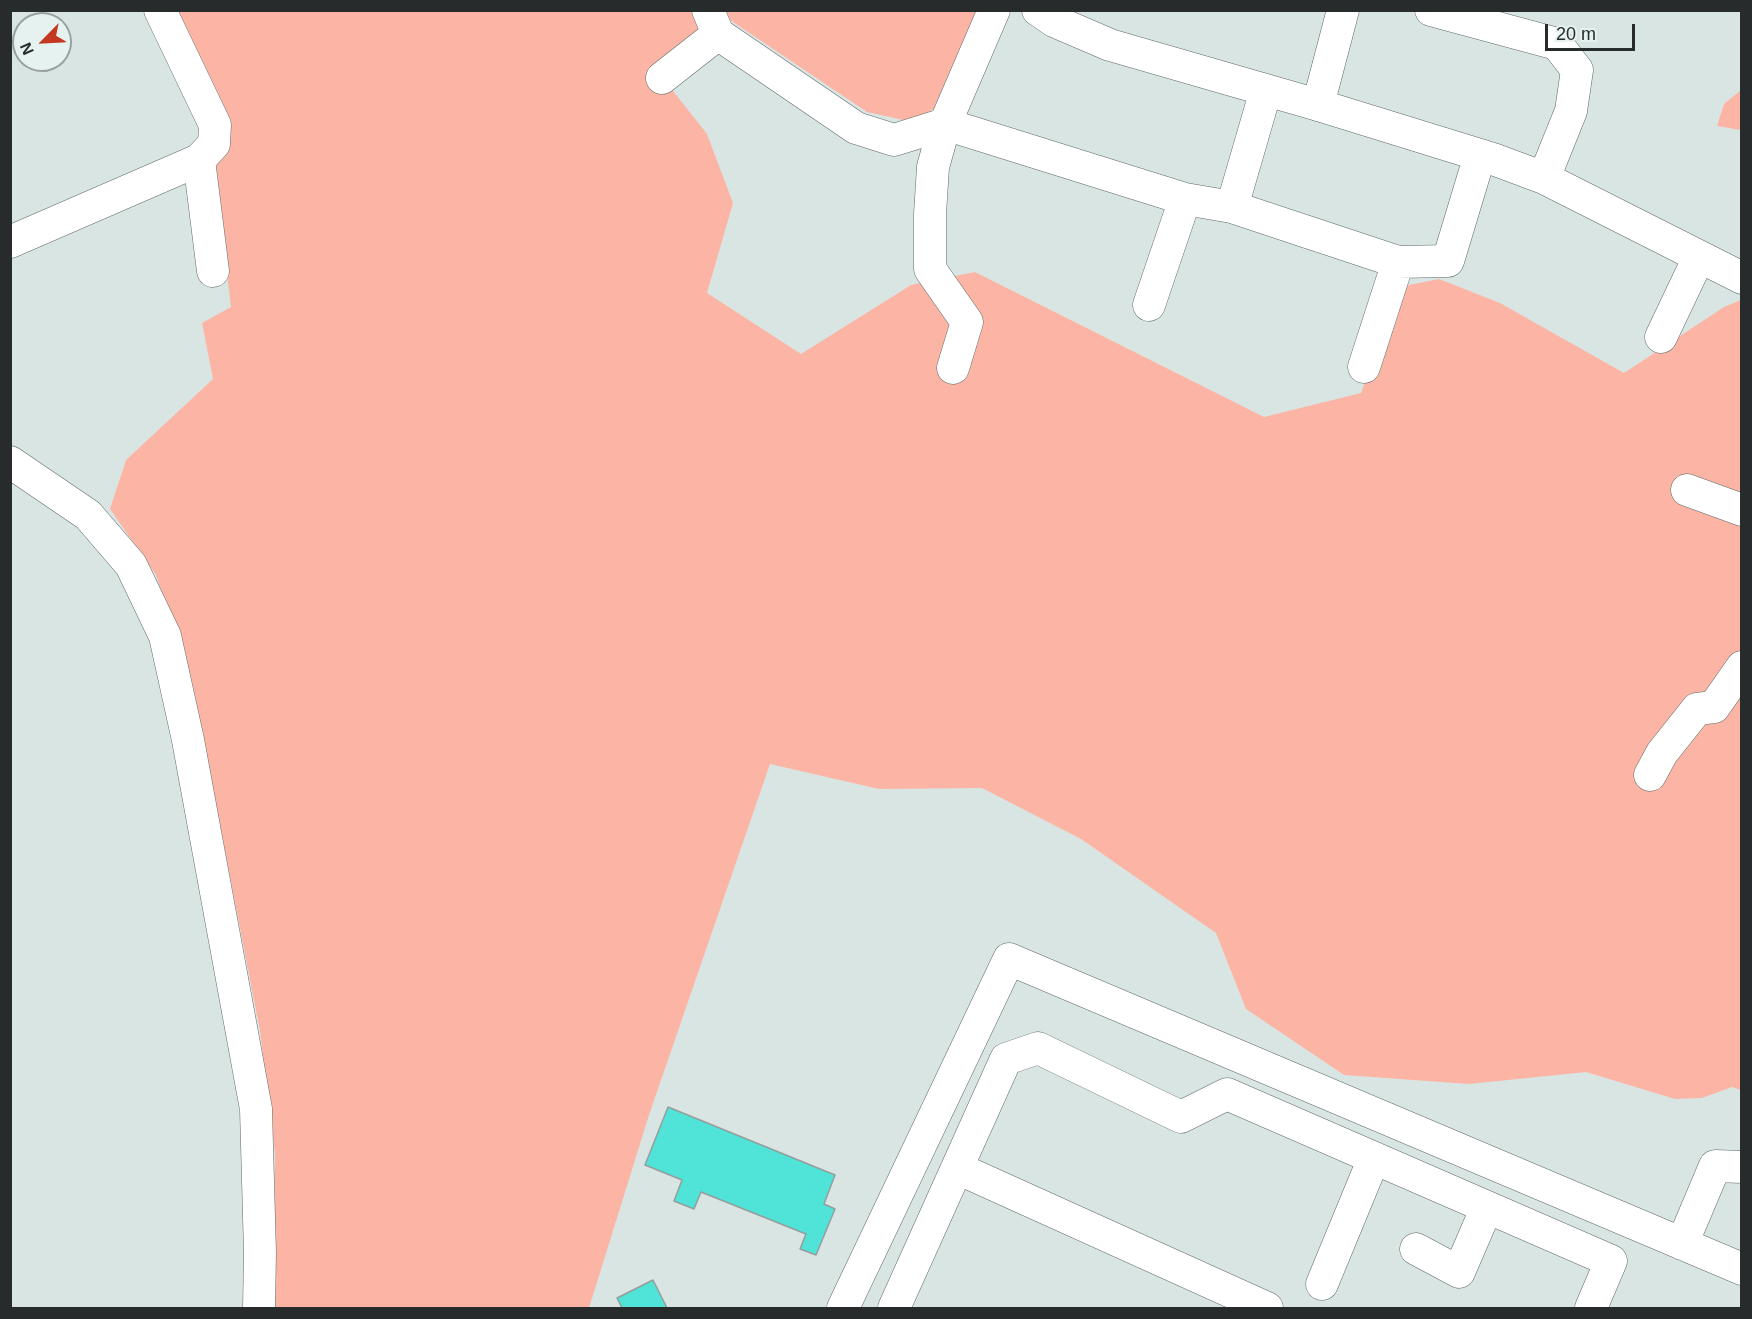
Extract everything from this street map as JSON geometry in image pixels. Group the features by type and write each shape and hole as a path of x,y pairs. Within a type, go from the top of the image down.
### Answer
{"street":[{"path":"10,242 199,160 214,144 215,125 160,10"},
{"path":"953,368 967,322 930,269 933,167 945,124 994,10"},
{"path":"1038,10 1054,21 1110,45 1318,105 1480,155 1544,178 1742,278"},
{"path":"1318,105 1343,10"},
{"path":"1431,10 1557,44 1577,70 1571,111 1544,178"},
{"path":"662,78 713,22 856,128 894,140 945,124 1185,199 1232,207 1398,262 1448,261 1480,155"},
{"path":"1232,207 1266,90"},
{"path":"199,160 213,271"},
{"path":"1149,305 1185,199"},
{"path":"1661,336 1699,257"},
{"path":"1364,367 1398,262"},
{"path":"10,462 88,516 131,565 165,636 188,740 256,1109 261,1253 259,1308"},
{"path":"1687,490 1742,510"},
{"path":"1650,774 1662,753 1697,709 1714,707 1742,667"},
{"path":"843,1308 1009,959 1742,1269"},
{"path":"894,1308 1006,1059 1038,1048 1181,1117 1227,1094 1611,1261 1591,1308"},
{"path":"1322,1284 1374,1158"},
{"path":"1682,1244 1716,1166 1742,1167"},
{"path":"957,1168 1267,1308"},
{"path":"1416,1249 1459,1272 1487,1207"}],"shaded area":[{"path":"173,11 979,11 940,105 912,122 867,112 730,20 655,68 707,134 733,203 707,293 801,354 911,285 975,272 1264,417 1361,393 1399,287 1439,279 1500,303 1624,373 1724,307 1741,300 1741,1090 1732,1087 1702,1098 1675,1099 1586,1072 1469,1084 1344,1075 1246,1009 1216,933 1081,839 982,788 879,789 770,764 649,1115 589,1308 272,1308 275,1153 260,1031 193,686 156,575 110,509 126,460 213,379 202,323 231,307 215,170 231,128"},
{"path":"1741,90 1741,130 1717,126 1724,104"}],"building":[{"path":"668,1107 835,1175 824,1204 835,1209 816,1255 800,1249 806,1234 701,1192 694,1209 674,1201 682,1180 645,1165"},
{"path":"653,1280 667,1308 622,1308 617,1298"}]}
